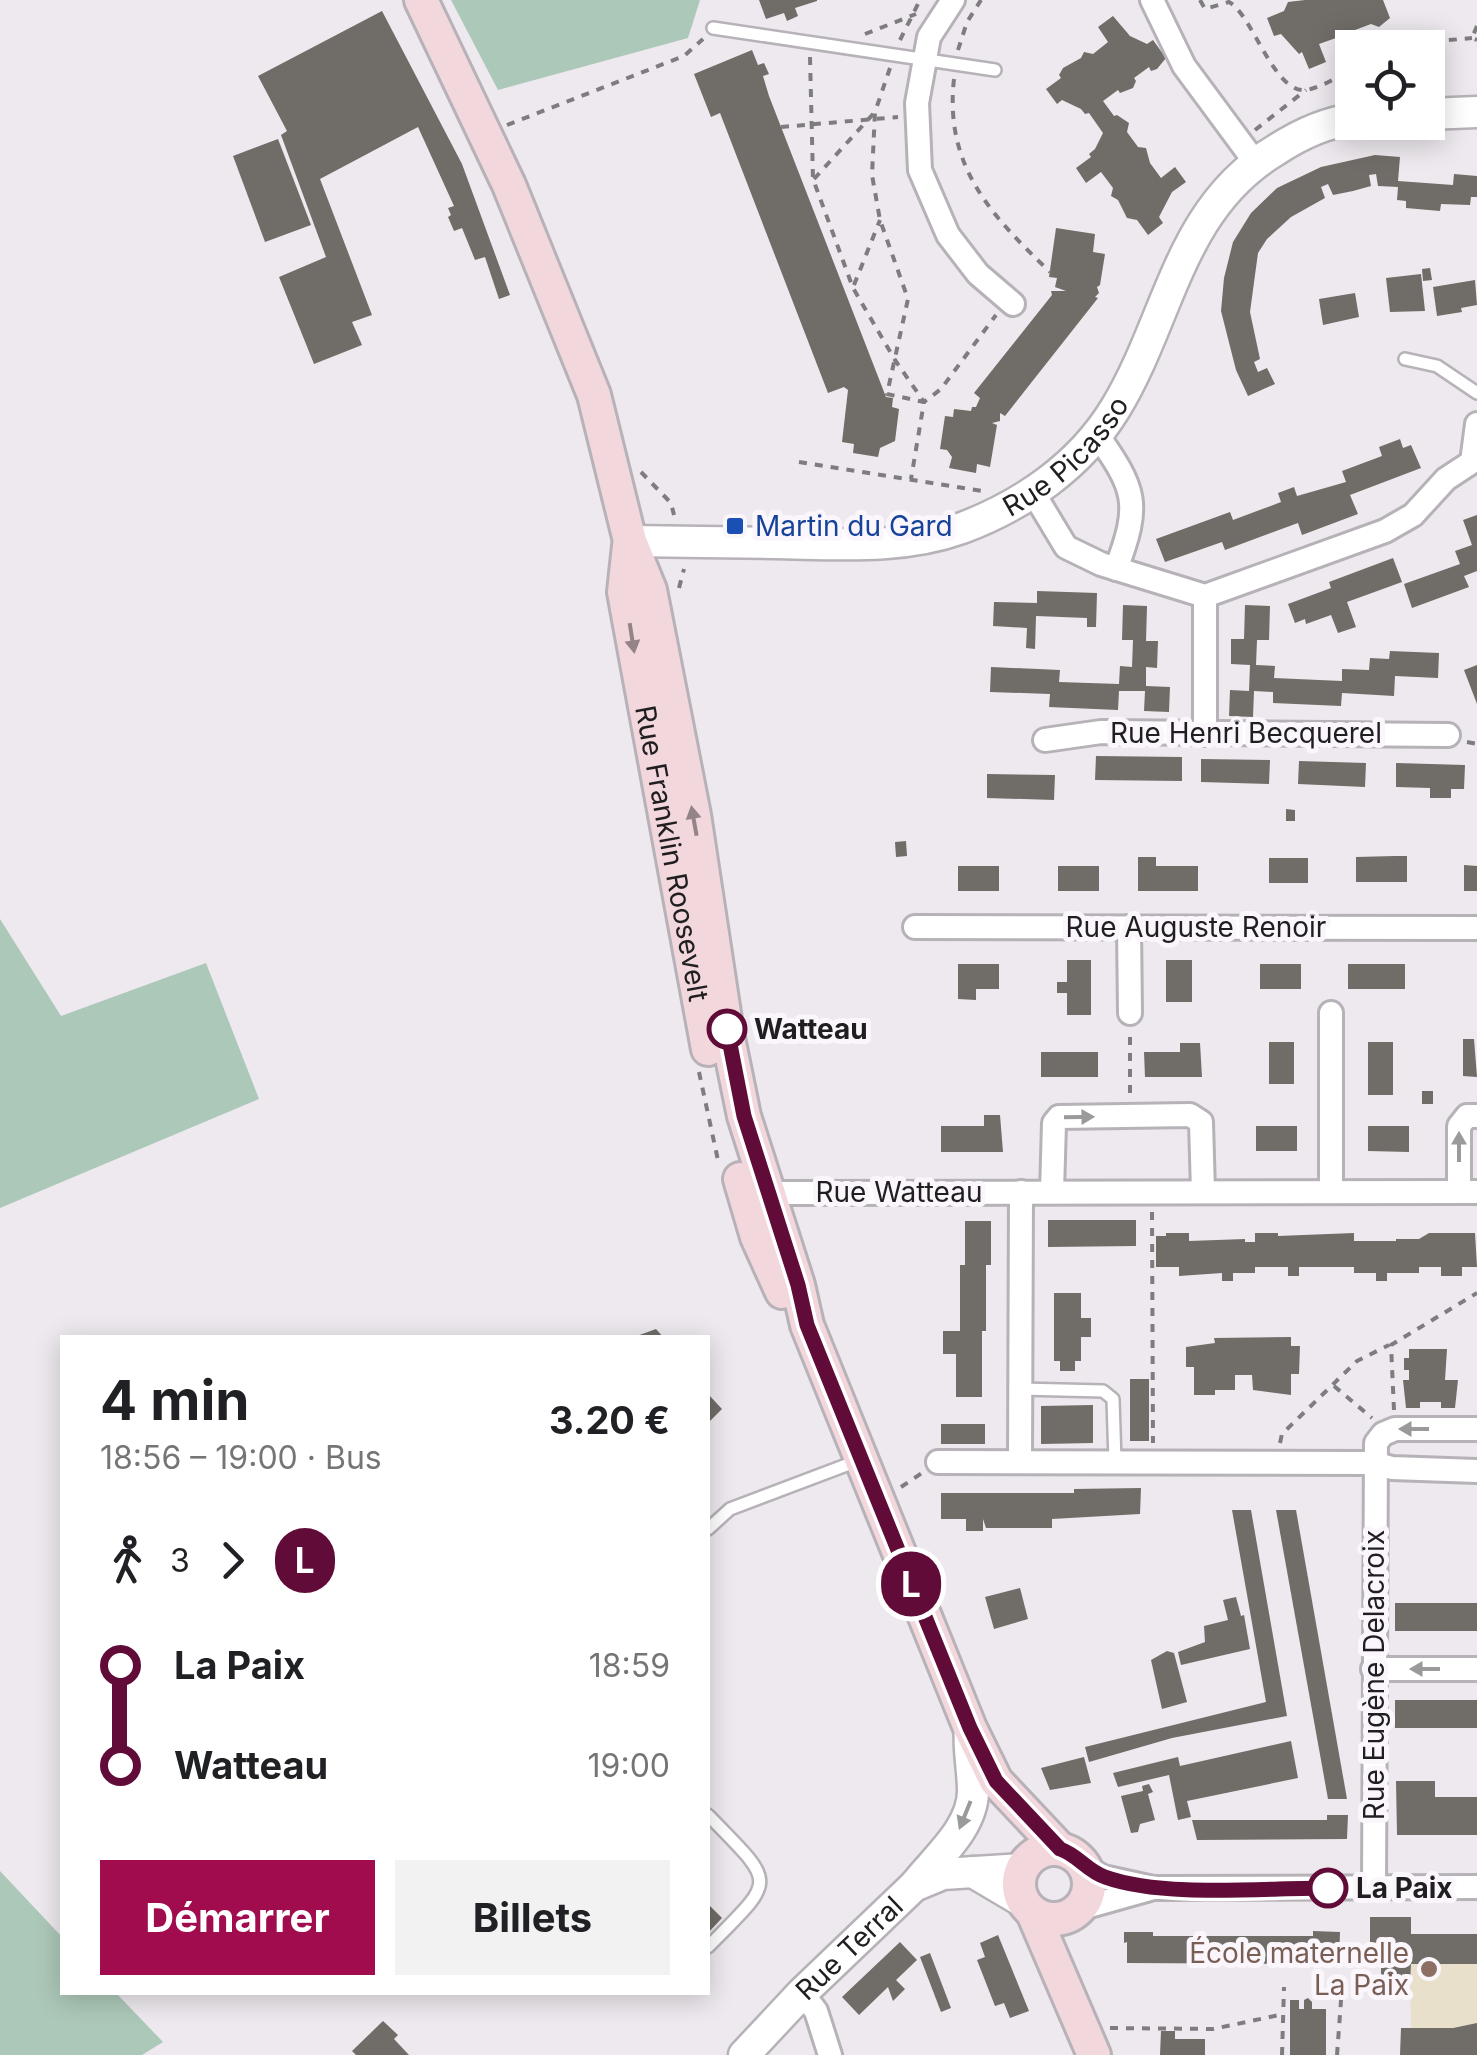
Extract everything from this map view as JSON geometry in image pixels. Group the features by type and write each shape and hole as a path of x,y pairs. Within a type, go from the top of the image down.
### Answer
{"main road":[{"name":"Rue Franklin Roosevelt","path":"421,0 509,185 594,395 630,541 624,592 714,1084 756,1196 757,1238 778,1287 807,1325 970,1728 996,1781 1072,1858"},
{"name":"Rue Franklin Roosevelt","path":"1014,1803 1026,1885 1089,2041"},
{"path":"1038,1853 1072,1858 1090,1884 1076,1912 1057,1920 1026,1885 1038,1853"},
{"name":"Rue Franklin Roosevelt","path":"1069,1992 1069,1938 1076,1912"}],"street":[{"path":"953,0 929,37 918,115 920,170 948,234 978,274 1010,302"},
{"path":"1152,0 1184,66 1247,152"},
{"path":"1445,113 1477,112"},
{"name":"Rue Picasso","path":"630,541 908,543 960,528 1030,496 1076,456 1113,413 1137,370 1192,241 1247,152 1335,124"},
{"path":"1030,496 1066,547 1116,569 1205,596 1385,531 1413,514 1446,479 1474,464 1477,424"},
{"path":"1096,432 1122,470 1133,502 1131,529 1116,569"},
{"path":"1205,596 1205,734"},
{"name":"Rue Henri Becquerel","path":"1044,740 1102,732 1448,735"},
{"name":"Rue Auguste Renoir","path":"915,926 1477,928"},
{"path":"1129,927 1130,1013"},
{"path":"1331,1013 1331,1192"},
{"path":"1052,1192 1054,1122 1060,1117 1190,1115 1201,1122 1203,1192"},
{"name":"Rue Watteau","path":"756,1196 1468,1192 1459,1126 1467,1116 1477,1116"},
{"path":"1020,1462 1021,1192"},
{"path":"1374,1463 1376,1443 1394,1426 1477,1429"},
{"path":"938,1462 1374,1463 1392,1468 1477,1471"},
{"name":"Rue Eugène Delacroix","path":"1374,1463 1374,1888"},
{"path":"1372,1669 1477,1669"},
{"path":"914,1886 970,1812 970,1728"},
{"path":"1072,1858 1103,1877 1154,1888 1477,1887"},
{"name":"Rue Terral","path":"744,2055 914,1886 943,1874 973,1872 1026,1885"},
{"path":"1076,1912 1154,1888"},
{"path":"802,1994 816,2011 830,2055"}],"lane":[{"path":"713,28 995,70"},
{"path":"1405,359 1437,366 1477,392"},
{"path":"1020,1389 1102,1392 1113,1400 1115,1462"},
{"path":"710,1527 730,1509 860,1459"},
{"path":"710,1818 758,1869 762,1883 757,1896 710,1944"}],"path":[{"path":"920,0 909,17 872,117 872,175 880,220 908,299 887,394 924,402"},
{"path":"981,0 967,22 955,64 955,125 971,180 986,205 1050,272"},
{"path":"1200,0 1205,9 1229,2 1240,8 1256,41 1280,74 1296,88 1306,90"},
{"path":"922,11 810,56 813,179 852,288 924,402"},
{"path":"1445,41 1475,39 1477,26"},
{"path":"504,126 684,56 713,28"},
{"path":"1247,152 1306,90 1335,77"},
{"path":"781,127 918,115"},
{"path":"813,179 872,117"},
{"path":"852,288 880,220"},
{"path":"911,480 924,402 941,389 1010,302"},
{"path":"800,462 1030,496"},
{"path":"1130,1013 1130,1116"},
{"path":"1152,1192 1153,1462"},
{"path":"1276,1462 1282,1434 1357,1361 1477,1292"},
{"path":"1334,1386 1378,1423 1394,1426 1391,1344"},
{"path":"894,1492 938,1462"},
{"path":"1282,2055 1284,1987"},
{"path":"1337,2055 1342,1987"},
{"path":"1089,2041 1213,2029 1284,2014"}],"shaded area":[{"name":"École maternelle La Paix","path":"1370,1917 1412,1934 1477,1934 1477,2023 1453,2028 1411,2028 1410,1985 1381,1985 1381,1953 1370,1952"}],"green space":[{"path":"451,0 700,0 688,38 498,90"},
{"path":"0,919 61,1016 206,963 259,1099 0,1208"},
{"path":"0,1871 60,1935 60,1995 118,1995 163,2042 142,2055 0,2055"}],"building":[{"path":"759,0 817,1 795,8 798,16 787,21 784,13 766,19"},
{"path":"1383,0 1390,18 1379,27 1371,24 1355,30 1335,30 1335,38 1319,44 1326,62 1309,69 1302,52 1299,54 1281,34 1274,36 1267,18 1284,11 1288,2"},
{"path":"382,11 462,164 510,295 499,299 485,257 475,260 462,228 454,231 448,208 454,206 418,127 320,179 372,315 352,322 362,345 314,364 279,277 326,257 281,135 287,131 258,76"},
{"path":"1113,16 1130,36 1147,44 1153,40 1166,58 1157,69 1151,71 1149,67 1134,78 1133,88 1120,93 1118,90 1103,101 1114,116 1129,123 1127,132 1138,147 1146,148 1150,163 1161,178 1175,167 1186,182 1172,192 1159,217 1163,223 1148,235 1137,220 1127,218 1118,200 1111,196 1113,188 1101,172 1086,183 1076,168 1091,157 1089,154 1103,133 1089,113 1062,100 1057,104 1046,89 1061,78 1063,68 1084,52 1093,54 1108,42 1098,27"},
{"path":"752,50 758,65 764,63 769,74 763,76 769,96 886,397 893,398 892,407 899,409 895,441 880,448 878,457 853,453 854,444 842,442 848,390 844,387 828,393 720,113 711,117 694,74"},
{"path":"278,139 311,225 265,242 233,156"},
{"path":"1375,155 1400,157 1398,181 1453,185 1454,174 1477,176 1477,197 1471,197 1470,205 1441,204 1440,211 1406,208 1406,201 1397,200 1398,187 1378,186 1376,174 1369,175 1371,186 1353,191 1333,195 1328,184 1321,187 1325,198 1291,217 1258,253 1250,312 1260,359 1254,362 1258,372 1267,368 1275,384 1248,396 1236,370 1221,311 1233,242 1251,213 1277,188 1321,167"},
{"path":"1056,228 1095,234 1093,252 1105,254 1095,297 1098,298 1005,416 1000,413 1000,421 992,423 997,425 990,467 977,464 976,473 949,468 952,457 947,450 940,449 945,416 953,417 954,409 971,411 976,407 980,398 974,393 1052,295 1051,291 1066,291 1055,287 1057,278 1049,277"},
{"path":"1430,268 1432,280 1423,281 1422,269"},
{"path":"1421,274 1425,311 1390,312 1386,278"},
{"path":"1475,280 1477,305 1437,316 1433,287"},
{"path":"1355,293 1359,317 1323,325 1319,299"},
{"path":"1400,439 1403,448 1411,445 1421,468 1350,495 1358,514 1302,535 1298,523 1225,550 1222,542 1165,562 1156,539 1230,512 1233,520 1281,502 1278,493 1294,487 1297,496 1346,482 1342,471 1382,456 1379,447"},
{"path":"1477,515 1477,571 1464,576 1469,587 1412,608 1404,584 1460,564 1455,551 1472,545 1463,520"},
{"path":"1393,558 1402,582 1347,602 1356,627 1338,633 1331,615 1306,624 1305,619 1295,623 1288,604 1331,588 1329,582"},
{"path":"1037,591 1097,593 1096,627 1087,627 1087,618 1036,616 1035,649 1026,648 1027,628 993,626 994,602 1037,603"},
{"path":"1123,605 1147,606 1146,641 1158,641 1157,668 1146,667 1146,686 1170,687 1169,712 1144,711 1145,691 1119,691 1118,710 1049,707 1050,694 990,692 991,667 1060,670 1059,682 1119,684 1120,666 1132,667 1133,640 1122,640"},
{"path":"1245,605 1270,606 1269,640 1257,640 1256,665 1275,666 1274,678 1342,681 1342,669 1369,670 1370,658 1389,659 1390,651 1439,653 1438,678 1395,676 1394,696 1342,693 1341,706 1273,703 1273,692 1254,691 1253,717 1229,716 1230,690 1249,691 1250,665 1231,664 1231,639 1244,639"},
{"path":"1477,665 1477,704 1464,670"},
{"path":"1096,756 1182,757 1182,781 1095,780"},
{"path":"1201,759 1270,760 1269,784 1201,782"},
{"path":"1299,761 1366,763 1365,787 1298,784"},
{"path":"1396,763 1465,765 1464,789 1451,789 1451,798 1430,798 1430,788 1396,787"},
{"path":"987,774 1055,775 1054,800 987,798"},
{"path":"1286,809 1295,810 1295,821 1286,821"},
{"path":"906,841 907,856 896,857 895,842"},
{"path":"1407,856 1407,882 1356,882 1356,857"},
{"path":"1138,857 1156,857 1156,866 1198,866 1198,891 1138,891"},
{"path":"1269,858 1308,858 1308,883 1269,883"},
{"path":"1464,865 1477,866 1477,891 1464,891"},
{"path":"958,866 999,866 999,891 958,891"},
{"path":"1058,866 1099,866 1099,891 1058,891"},
{"path":"1067,960 1091,960 1091,1015 1067,1015 1067,993 1057,993 1057,982 1067,982"},
{"path":"1166,960 1192,960 1192,1002 1166,1002"},
{"path":"958,964 999,964 999,989 976,989 976,1000 958,999"},
{"path":"1260,964 1301,964 1301,989 1260,989"},
{"path":"1348,964 1405,964 1405,989 1348,989"},
{"path":"1463,1039 1474,1039 1477,1077 1463,1076"},
{"path":"1269,1042 1294,1042 1294,1084 1269,1084"},
{"path":"1368,1042 1393,1042 1393,1095 1368,1095"},
{"path":"1180,1043 1200,1043 1202,1077 1145,1077 1144,1052 1180,1052"},
{"path":"1041,1052 1098,1052 1098,1077 1041,1077"},
{"path":"1422,1091 1433,1091 1433,1104 1422,1104"},
{"path":"984,1115 1000,1115 1003,1152 941,1152 941,1126 984,1126"},
{"path":"1256,1126 1297,1126 1297,1151 1256,1151"},
{"path":"1368,1126 1409,1126 1409,1152 1368,1151"},
{"path":"1048,1220 1136,1220 1136,1246 1048,1247"},
{"path":"965,1221 991,1221 986,1331 982,1331 982,1397 956,1397 956,1354 943,1354 943,1331 960,1331"},
{"path":"1189,1233 1189,1241 1255,1242 1255,1233 1354,1233 1354,1241 1396,1241 1419,1239 1429,1233 1475,1233 1477,1267 1462,1267 1462,1276 1441,1276 1441,1267 1419,1267 1419,1273 1387,1273 1387,1281 1376,1281 1376,1273 1354,1273 1354,1267 1299,1267 1299,1276 1288,1276 1288,1267 1255,1267 1255,1273 1233,1273 1233,1281 1222,1281 1222,1273 1179,1276 1179,1267 1156,1267 1156,1236"},
{"path":"1054,1293 1081,1293 1081,1318 1091,1318 1091,1337 1081,1337 1081,1361 1075,1361 1075,1371 1060,1371 1060,1361 1054,1361"},
{"path":"656,1329 661,1335 640,1335"},
{"path":"1291,1337 1291,1346 1300,1346 1299,1374 1291,1374 1291,1395 1253,1390 1252,1375 1235,1375 1235,1390 1194,1395 1194,1367 1186,1367 1186,1347 1215,1343 1214,1338"},
{"path":"1409,1349 1447,1349 1445,1380 1458,1380 1455,1408 1441,1408 1441,1402 1420,1402 1420,1408 1406,1408 1403,1380 1409,1380 1409,1370 1404,1370 1404,1358 1409,1358"},
{"path":"1130,1379 1149,1379 1149,1441 1130,1441"},
{"path":"710,1396 722,1409 710,1421"},
{"path":"1093,1405 1093,1443 1041,1444 1041,1406"},
{"path":"941,1424 985,1424 985,1444 941,1444"},
{"path":"1141,1488 1140,1514 1052,1519 1052,1528 986,1528 983,1519 983,1531 966,1531 966,1519 941,1519 941,1493 1074,1493 1074,1489"},
{"path":"1232,1510 1251,1510 1287,1716 1172,1738 1089,1762 1085,1747 1266,1702"},
{"path":"1276,1510 1296,1510 1347,1799 1328,1799"},
{"path":"1020,1588 1028,1619 994,1629 985,1597"},
{"path":"1236,1597 1241,1616 1244,1615 1250,1649 1181,1665 1178,1652 1205,1642 1204,1626 1228,1620 1223,1600"},
{"path":"1395,1603 1477,1603 1477,1631 1395,1631"},
{"path":"1167,1651 1174,1653 1187,1702 1162,1709 1151,1660"},
{"path":"1395,1700 1477,1700 1477,1728 1395,1728"},
{"path":"1291,1741 1298,1778 1187,1801 1191,1817 1178,1820 1169,1775 1118,1787 1113,1773 1178,1757 1180,1766"},
{"path":"1084,1757 1091,1783 1050,1790 1041,1768"},
{"path":"1396,1781 1435,1781 1435,1797 1477,1797 1477,1835 1397,1835"},
{"path":"1149,1784 1155,1820 1140,1824 1138,1832 1131,1833 1121,1796 1143,1791 1142,1786"},
{"path":"1327,1815 1348,1815 1347,1839 1197,1840 1192,1820 1327,1820"},
{"path":"710,1906 722,1918 710,1931"},
{"path":"1370,1917 1411,1917 1411,1934 1477,1934 1477,1964 1411,1964 1410,1985 1381,1985 1381,1952 1370,1952"},
{"path":"1313,1931 1340,1932 1339,1964 1127,1963 1127,1942 1124,1943 1124,1932 1153,1932 1153,1936 1313,1936"},
{"path":"998,1935 1029,2011 1010,2018 1004,2003 995,2006 977,1960 985,1957 980,1943"},
{"path":"900,1942 917,1960 896,1980 905,1989 893,2001 888,1987 859,2015 842,1997"},
{"path":"930,1953 951,2008 941,2012 920,1957"},
{"path":"1308,1998 1312,2009 1326,2009 1326,2055 1290,2055 1290,2000 1299,2000 1299,2009 1304,2009 1304,2000"},
{"path":"383,2021 398,2035 394,2039 409,2055 356,2055 352,2051"},
{"path":"1477,2023 1477,2055 1400,2055 1401,2028 1453,2028"},
{"path":"1161,2031 1175,2031 1175,2039 1205,2039 1205,2055 1160,2055"}],"bus line":[{"name":"L","path":"727,1029 744,1116 807,1325 970,1728 996,1781 1060,1849 1103,1877 1154,1888 1328,1888"}],"place":[{"name":"Martin du Gard","path":"735,526"},
{"name":"Watteau","path":"727,1029"},
{"name":"La Paix","path":"1328,1888"},
{"name":"École maternelle La Paix","path":"1429,1969"}]}
